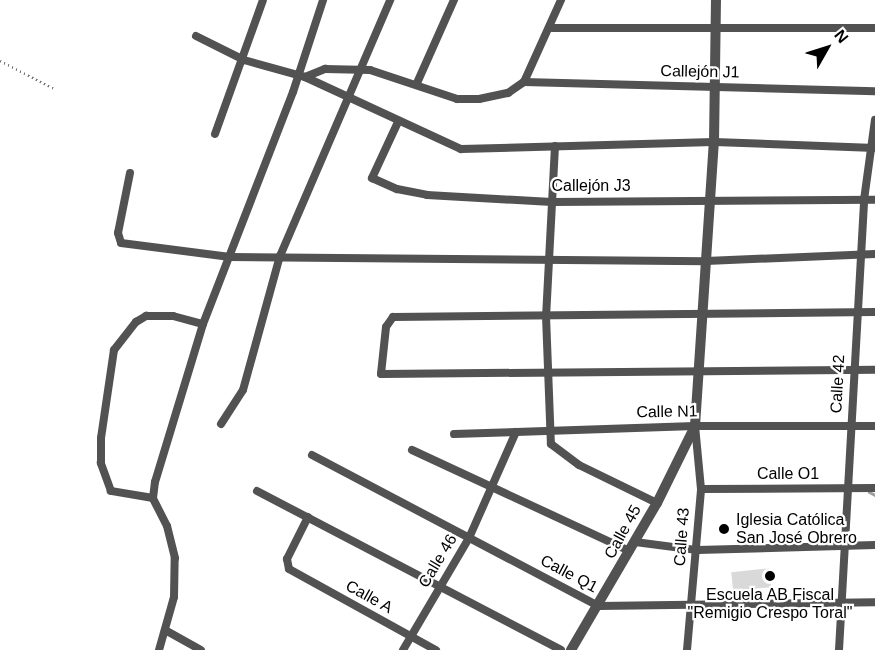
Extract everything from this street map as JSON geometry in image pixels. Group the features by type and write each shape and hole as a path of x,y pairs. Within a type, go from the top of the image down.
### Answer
{"street":[{"path":"215,134 244,60 263,0"},
{"path":"159,650 174,597 175,558 167,526 153,498 203,324 301,76 323,0"},
{"path":"221,424 243,390 280,256 390,0"},
{"path":"417,83 454,0"},
{"path":"301,76 325,69 360,69 417,83 457,99 479,99 508,93 524,82 552,28 561,0"},
{"path":"695,426 700,374 708,201 714,142 716,0"},
{"path":"552,28 875,28"},
{"path":"196,36 244,60 301,76 461,149 714,142 873,148"},
{"name":"Callejón J1","path":"524,82 875,92"},
{"name":"Calle 42","path":"839,650 864,200 873,148 875,120"},
{"name":"Callejón J3","path":"398,122 372,172 377,182 428,195 552,202 875,200"},
{"path":"555,146 546,316 548,430 551,444 562,455 657,503"},
{"path":"130,173 118,233 121,243 230,257 706,261 875,254"},
{"path":"875,312 393,317 386,327 381,374 700,374 875,370"},
{"path":"153,498 111,491 103,471 100,438 114,350 136,321 146,316 172,316 203,324"},
{"name":"Calle N1","path":"454,434 695,426 875,426"},
{"name":"Calle 43","path":"687,650 701,489 695,426"},
{"name":"Calle 45","path":"571,650 599,606 657,503 695,426"},
{"path":"494,485 516,432"},
{"path":"412,450 633,546 697,550 875,545"},
{"name":"Calle Q1","path":"312,456 599,606 875,602"},
{"name":"Calle 46","path":"404,650 439,586 470,538 494,485"},
{"name":"Calle O1","path":"701,489 875,488"},
{"path":"257,490 561,650"},
{"name":"Calle A","path":"308,517 287,559 288,569 436,650"},
{"path":"165,630 201,650"}],"path":[{"path":"0,60 56,90"}],"shaded area":[{"path":"771,568 773,587 733,591 731,572"}],"waterway":[{"path":"869,492 875,495"}],"place":[{"name":"Iglesia Católica San José Obrero","path":"724,529"},
{"name":"Escuela AB Fiscal \"Remigio Crespo Toral\"","path":"770,576"}]}
